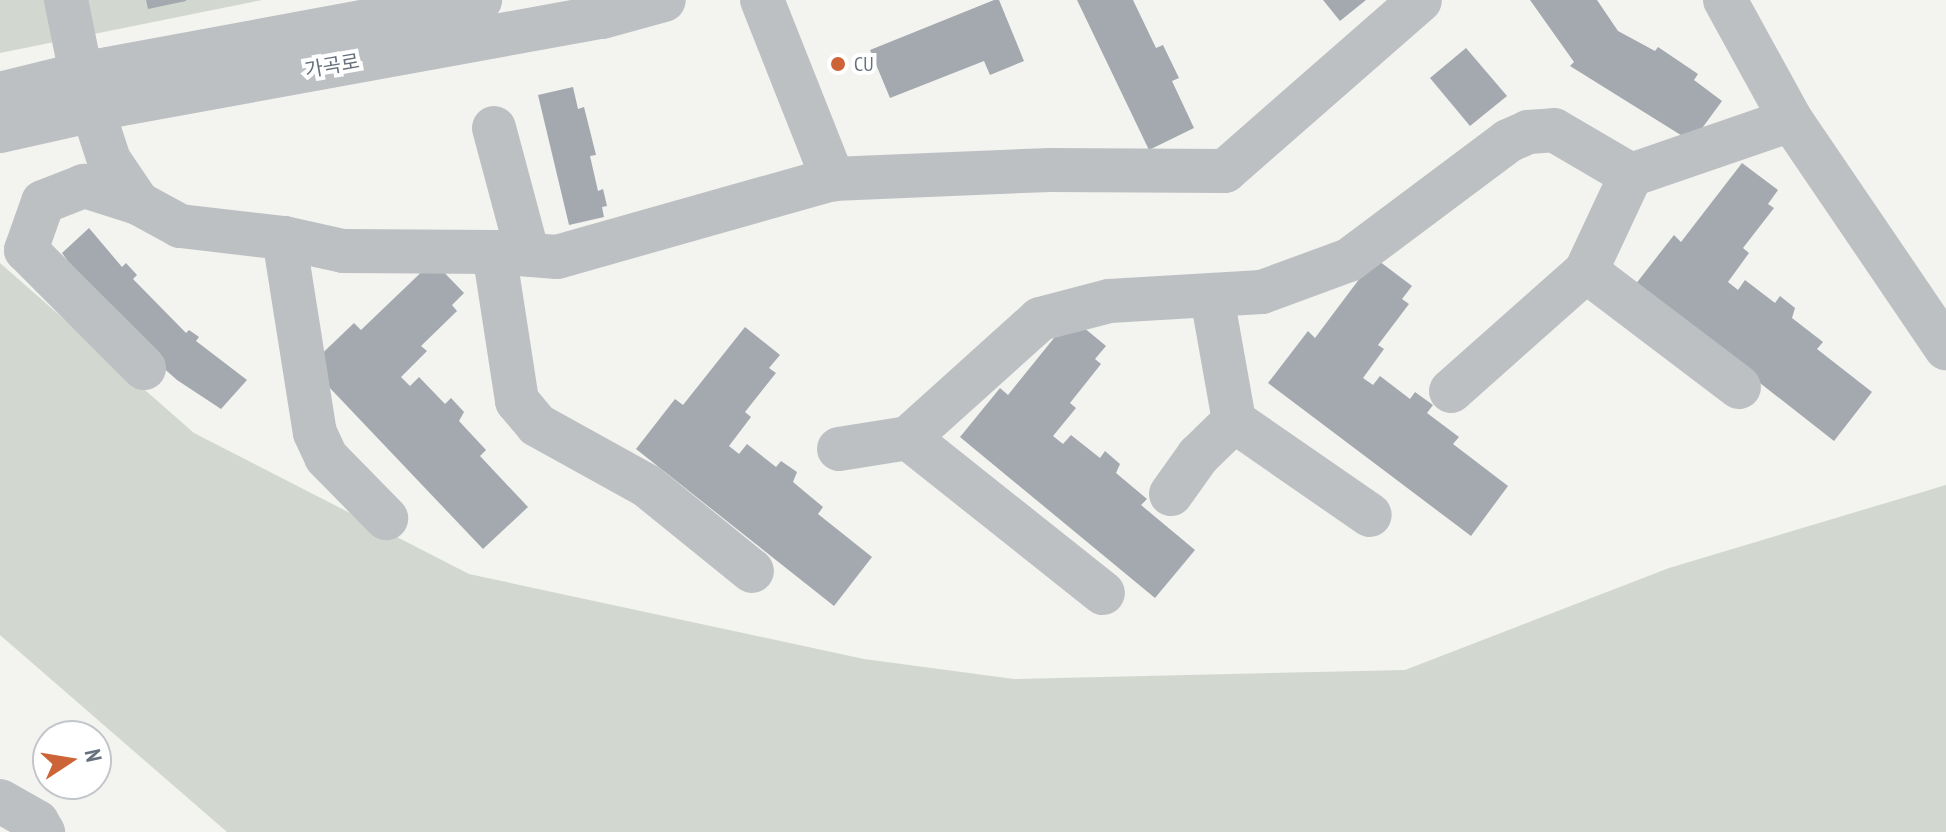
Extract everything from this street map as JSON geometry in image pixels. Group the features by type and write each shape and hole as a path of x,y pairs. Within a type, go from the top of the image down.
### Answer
{"street":[{"path":"66,0 86,92 109,160 138,203"},
{"name":"가곡로","path":"0,131 86,92 480,0"},
{"name":"가곡로","path":"0,94 86,92 602,17 664,0"},
{"path":"762,0 833,179"},
{"path":"144,368 26,250 43,202 84,186 138,203 180,226 284,238 343,251 557,257 833,179 1050,170 1225,171 1420,0"},
{"path":"1725,0 1791,120 1946,348"},
{"path":"1451,391 1586,271 1631,175 1791,120"},
{"path":"494,128 511,254 517,401 537,425 647,486 752,571"},
{"path":"839,449 908,438 1040,319 1109,301 1262,292 1349,260 1508,141 1528,132 1554,130 1631,175"},
{"path":"284,238 315,433 326,457 386,518"},
{"path":"1586,271 1739,387"},
{"path":"1212,297 1234,421 1370,515"},
{"path":"1171,494 1198,456 1234,421"},
{"path":"908,438 1103,593"},
{"path":"0,801 37,822 43,832"}],"shaded area":[{"path":"0,0 262,0 0,53"},
{"path":"0,263 194,433 469,574 864,659 1014,679 1405,670 1669,568 1946,485 1946,832 227,832 112,732 112,720 98,720 0,635"}],"building":[{"path":"146,0 186,0 186,1 148,9"},
{"path":"999,0 1024,61 990,75 984,61 890,98 870,50"},
{"path":"1077,0 1133,0 1156,48 1163,45 1179,78 1172,81 1194,128 1149,150"},
{"path":"1323,0 1366,0 1340,21"},
{"path":"1530,0 1597,0 1618,31 1655,51 1658,47 1698,74 1694,80 1722,101 1692,142 1570,66 1574,62"},
{"path":"1466,48 1507,96 1470,126 1430,78"},
{"path":"573,87 578,109 584,107 596,155 590,156 598,191 603,189 607,206 602,207 604,217 569,225 538,95"},
{"path":"1742,163 1778,190 1768,204 1774,208 1743,248 1749,253 1728,282 1738,290 1745,280 1775,303 1780,296 1795,308 1792,318 1823,342 1817,349 1872,392 1834,441 1635,285 1674,235 1681,242"},
{"path":"89,228 122,267 126,263 137,275 133,279 186,333 189,330 199,337 196,341 247,380 221,409 177,380 132,340 80,278 62,253"},
{"path":"1375,258 1412,286 1402,299 1409,304 1378,345 1384,349 1363,378 1373,385 1380,376 1410,399 1415,392 1433,405 1427,413 1459,437 1453,444 1508,486 1471,536 1268,383 1308,331 1315,338"},
{"path":"433,261 464,293 452,305 457,311 421,346 427,351 401,377 410,386 419,377 445,404 451,398 464,412 459,421 486,450 480,456 528,507 483,549 309,366 354,323 361,330"},
{"path":"1071,317 1106,346 1095,359 1101,364 1070,403 1076,408 1053,436 1063,444 1071,435 1100,458 1105,451 1120,464 1116,473 1147,499 1141,505 1195,550 1155,598 960,437 1000,388 1008,395"},
{"path":"745,327 780,355 769,368 776,373 745,412 751,417 729,446 739,454 747,444 776,467 781,461 797,472 793,482 823,507 818,514 872,557 834,606 636,449 675,399 683,405"}],"place":[{"name":"CU","path":"838,64"}]}
